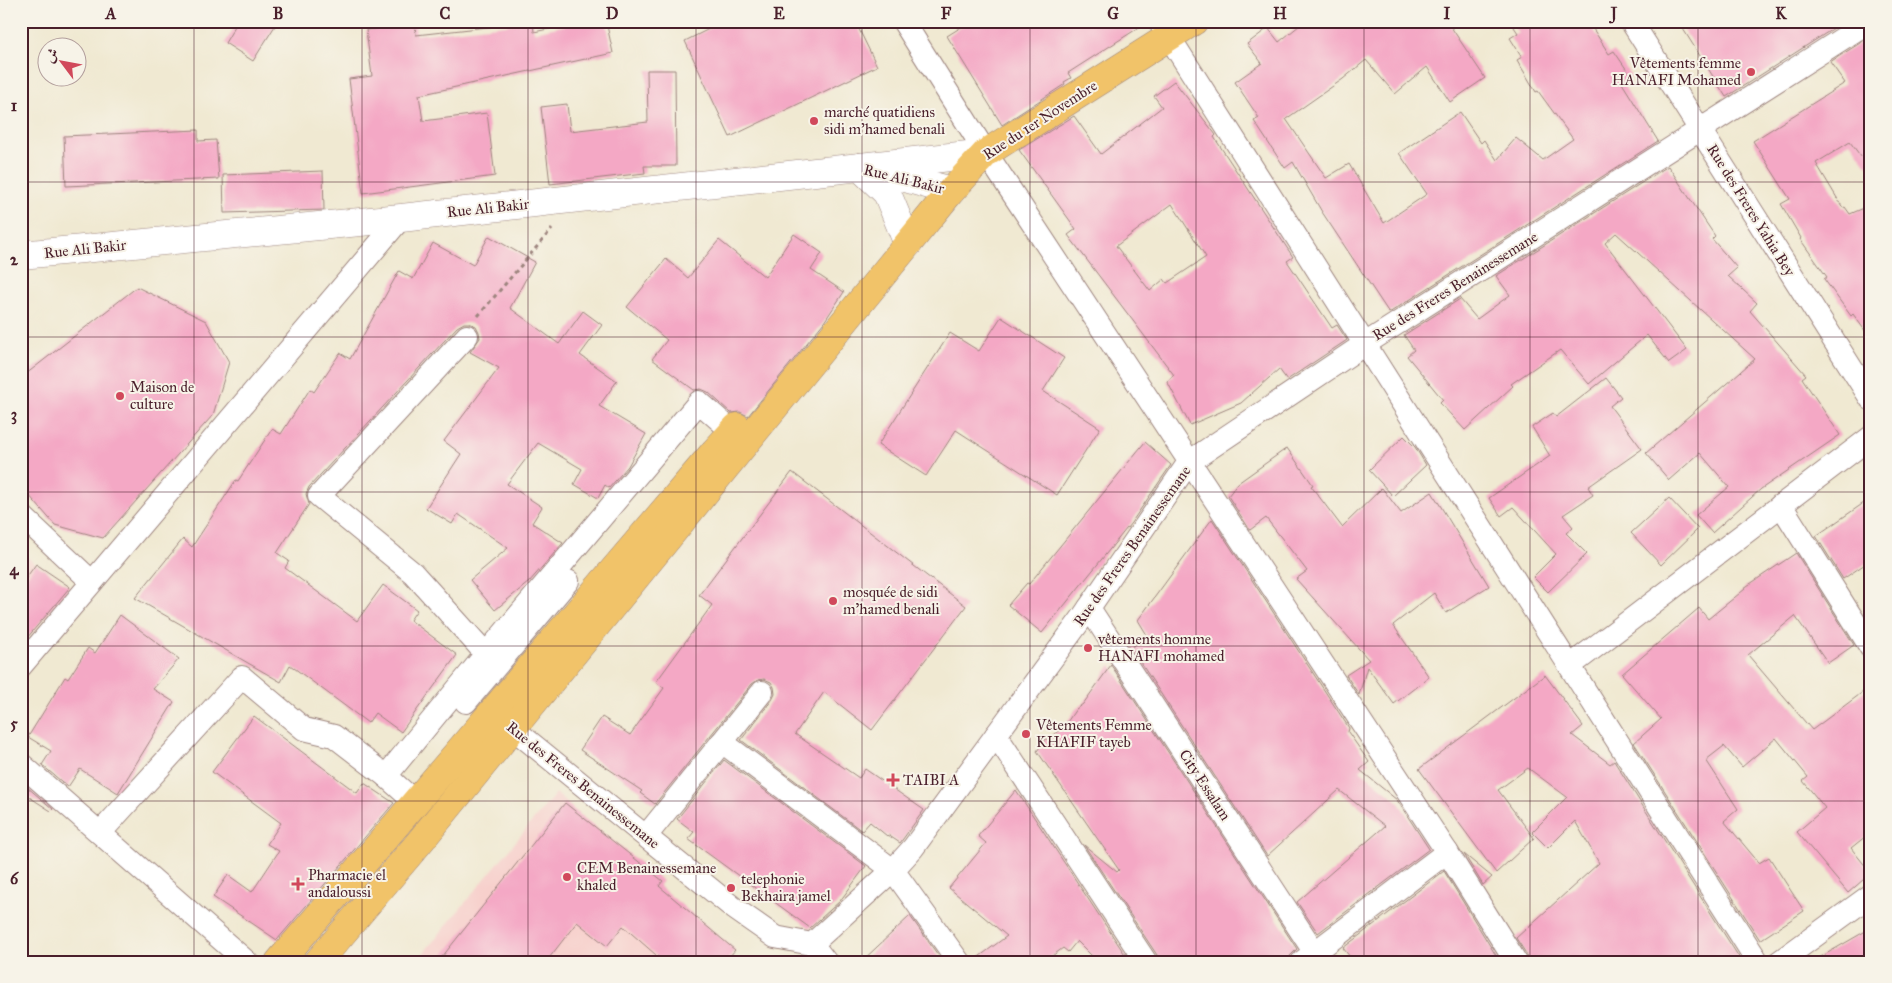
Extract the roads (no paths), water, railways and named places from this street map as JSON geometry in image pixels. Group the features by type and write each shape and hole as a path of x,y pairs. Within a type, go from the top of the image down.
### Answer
{"main road":[{"name":"Rue du 1er Novembre","path":"908,244 951,191 986,153 1164,29 1194,21"},
{"path":"278,962 399,788 492,712 733,432 908,244"},
{"path":"318,962 418,844 908,244"}],"street":[{"path":"903,21 986,153 1447,852 1516,962"},
{"name":"Rue des Freres Yahia Bey","path":"1631,21 1871,399"},
{"name":"Rue des Freres Benainessemane","path":"492,712 735,909 775,937 812,944 893,870 913,848 1089,608 1190,462 1364,344 1870,21"},
{"path":"1164,29 1758,962"},
{"path":"860,167 986,153"},
{"path":"860,167 887,193 908,244"},
{"name":"Rue Ali Bakir","path":"21,255 401,218 860,167 909,178 951,191"},
{"path":"21,666 401,218"},
{"path":"467,336 319,496 413,573 486,654"},
{"path":"399,788 486,654 699,402 733,432"},
{"path":"399,788 710,412"},
{"path":"1570,666 1871,437"},
{"path":"1781,505 1871,648"},
{"path":"21,515 92,582"},
{"name":"City Essalam","path":"1089,608 1313,958"},
{"path":"100,833 242,678 304,729 334,736 399,788"},
{"path":"646,836 762,692"},
{"path":"996,735 1146,962"},
{"path":"722,742 893,870 958,962"},
{"path":"21,764 247,962"},
{"path":"1313,958 1447,852"},
{"path":"1778,962 1871,895"},
{"path":"812,944 826,962"}],"place":[{"name":"Vêtements femme HANAFI Mohamed","path":"1751,72"},
{"name":"marché quatidiens sidi m'hamed benali","path":"814,121"},
{"name":"Maison de culture","path":"120,396"},
{"name":"mosquée de sidi m'hamed benali","path":"833,601"},
{"name":"vêtements homme HANAFI mohamed","path":"1088,648"},
{"name":"Vêtements Femme KHAFIF tayeb","path":"1026,734"},
{"name":"TAIBI A","path":"893,780"},
{"name":"CEM Benainessemane khaled","path":"567,877"},
{"name":"Pharmacie el andaloussi","path":"298,884"},
{"name":"telephonie Bekhaira jamel","path":"731,888"}]}
